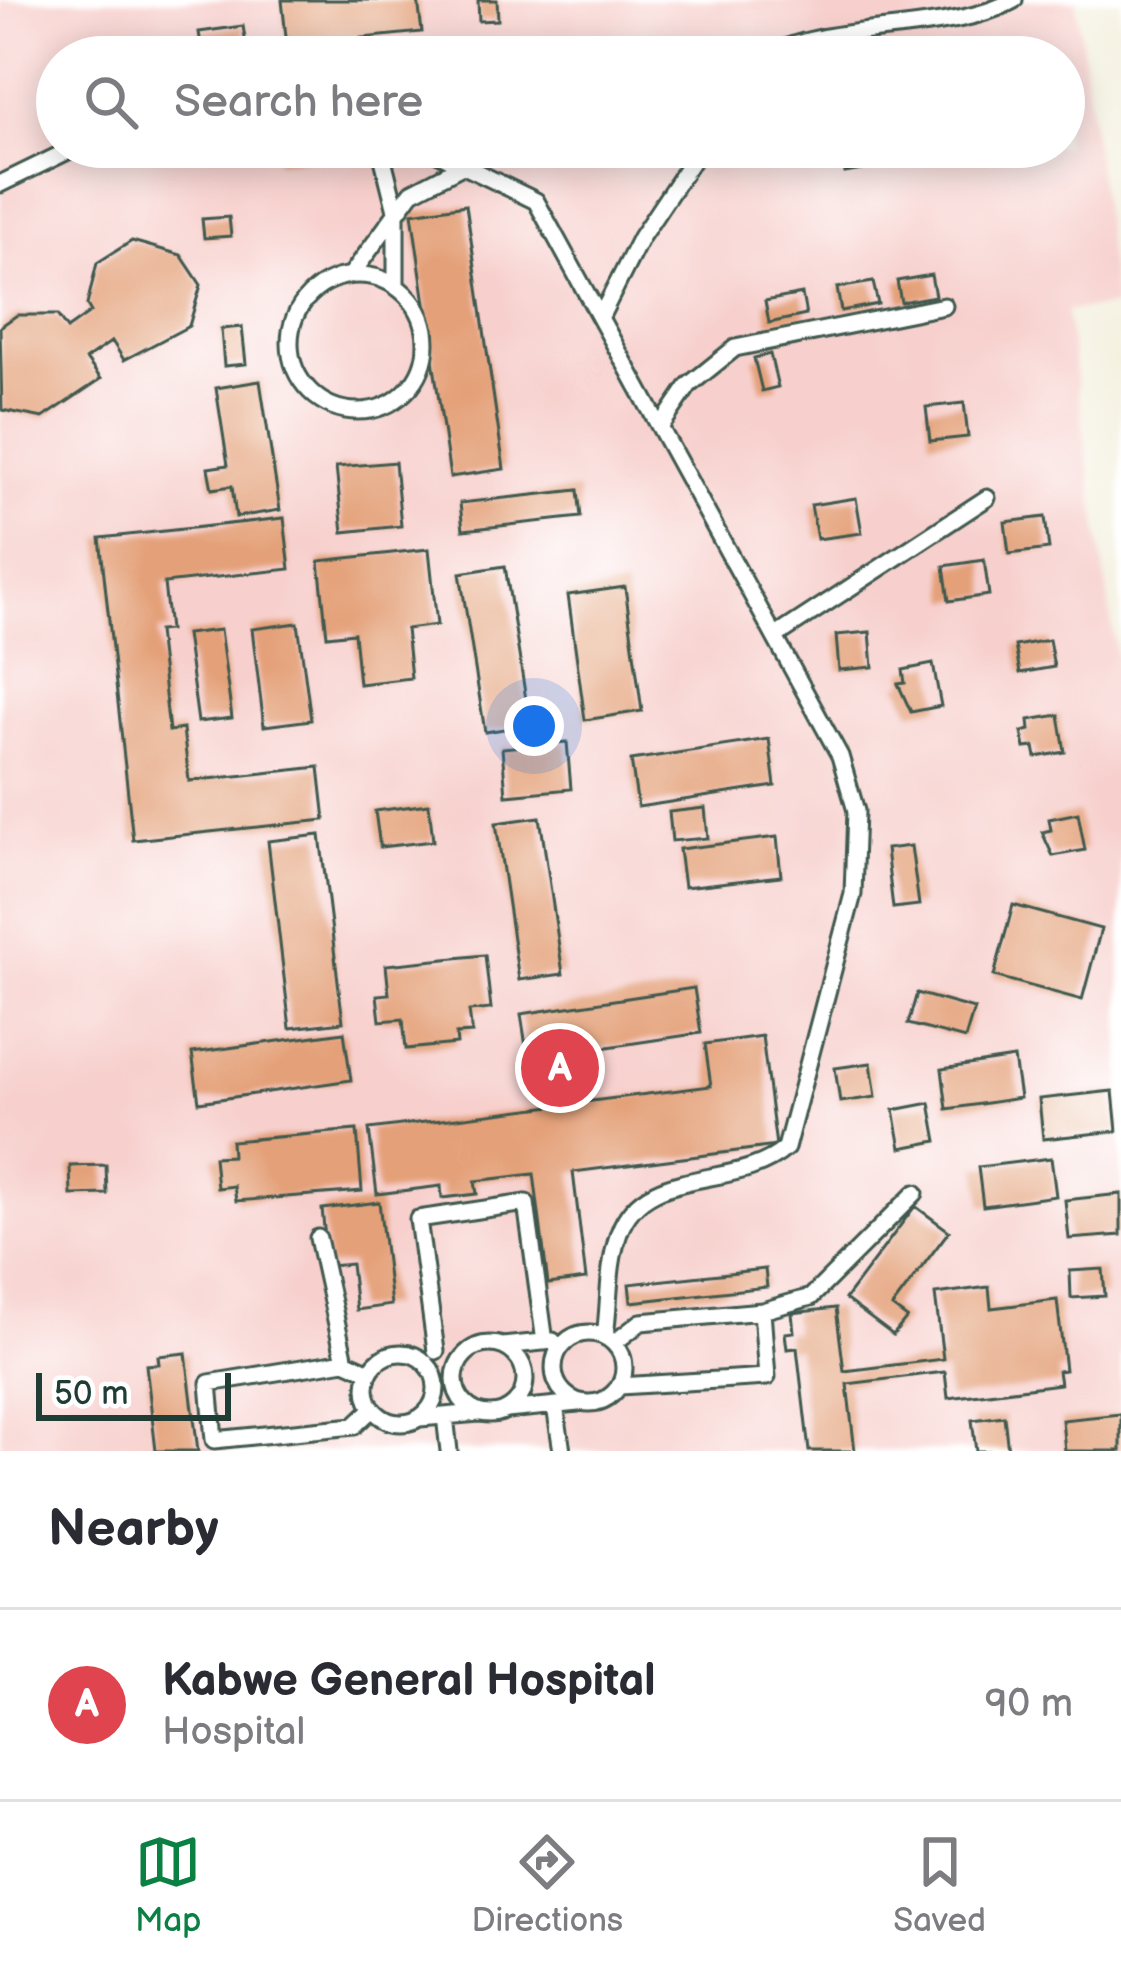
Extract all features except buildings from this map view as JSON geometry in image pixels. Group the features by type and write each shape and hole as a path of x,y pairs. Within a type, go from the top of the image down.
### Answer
{"lane":[{"path":"847,36 946,21 1014,0"},
{"path":"0,184 36,166"},
{"path":"385,168 396,211 396,286 424,325 418,374 410,388 383,407 335,408 299,376 293,326 308,297 335,278 351,275 396,286"},
{"path":"351,275 412,192 458,168"},
{"path":"470,168 536,201 841,756 856,811 853,894 786,1148 770,1163 734,1175 659,1187 632,1208 619,1234 610,1340 624,1364 620,1386 605,1400 394,1424 372,1408 366,1388 370,1372 390,1354 568,1340 587,1332 610,1340"},
{"path":"601,316 641,236 687,168"},
{"path":"662,426 689,385 735,348 944,306"},
{"path":"776,636 987,498"},
{"path":"610,1340 640,1322 762,1311 811,1297 915,1193"},
{"path":"436,1351 418,1219 526,1203 545,1342"},
{"path":"318,1238 345,1361"},
{"path":"620,1386 767,1377 762,1311"},
{"path":"568,1340 556,1357 556,1378 565,1394 581,1403"},
{"path":"502,1346 517,1355 524,1372 524,1390 507,1410"},
{"path":"472,1348 460,1361 456,1387 463,1402 478,1413"},
{"path":"410,1354 425,1361 434,1377 432,1405 420,1418"},
{"path":"370,1372 345,1361 208,1382 214,1440 354,1426 372,1408"},
{"path":"555,1406 562,1451"},
{"path":"445,1416 449,1451"}],"shaded area":[{"path":"0,0 1076,0 1081,36 36,36 36,168 1085,168 1085,71 1115,306 1066,311 1121,685 1121,1451 0,1451"}],"place":[{"name":"Kabwe General Hospital","path":"560,1068"}]}
